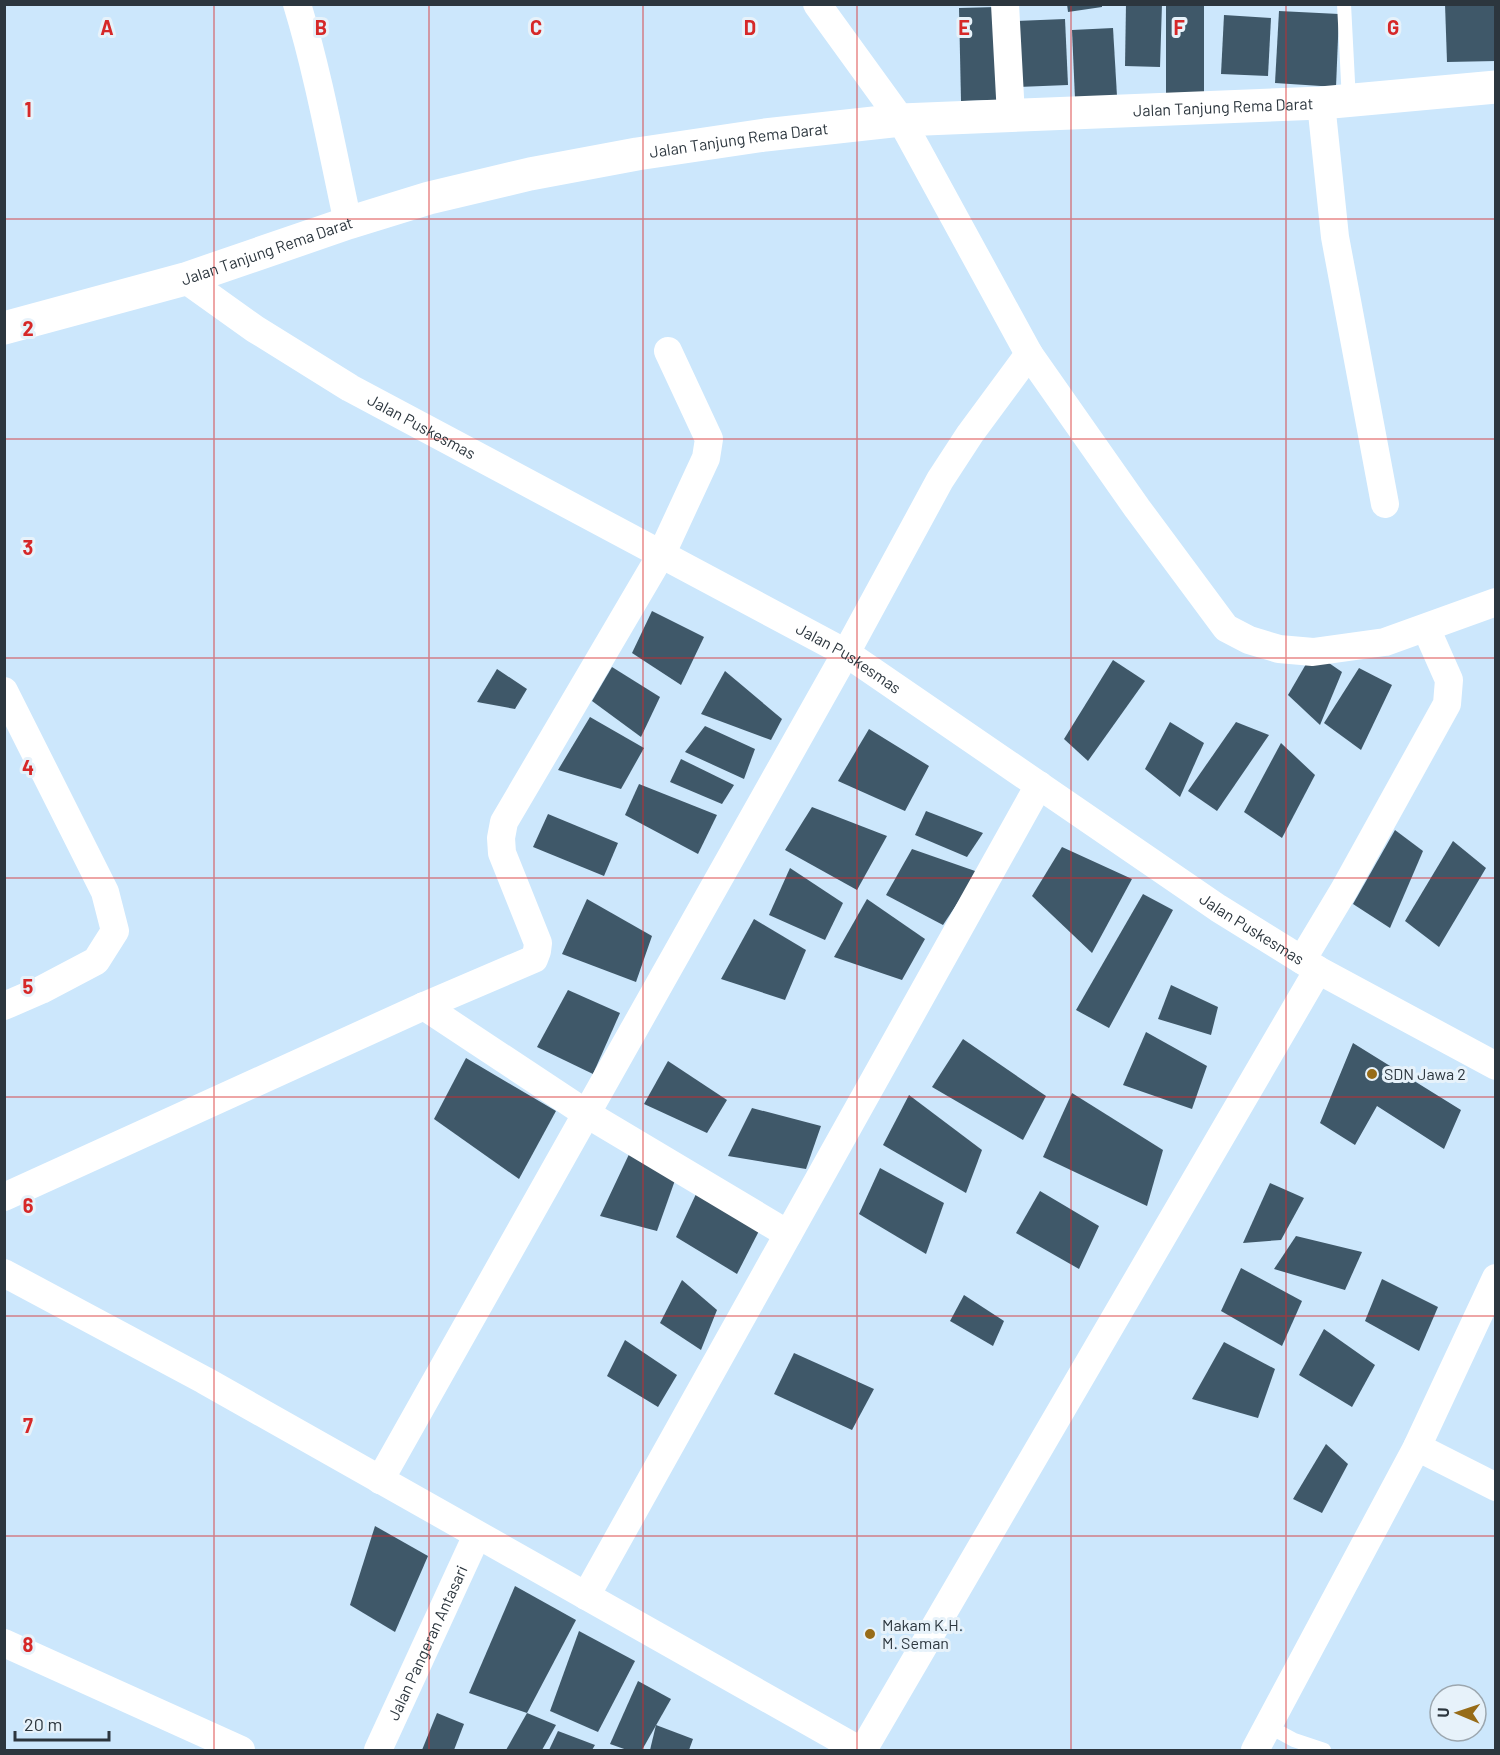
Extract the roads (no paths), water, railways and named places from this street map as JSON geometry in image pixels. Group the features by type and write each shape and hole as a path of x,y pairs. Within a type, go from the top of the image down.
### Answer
{"street":[{"path":"297,4 318,86 348,223"},
{"path":"817,4 901,120 1029,354 1137,508 1226,628 1250,640 1279,649 1313,652 1385,642 1496,602"},
{"path":"1005,4 1011,116"},
{"name":"Jalan Tanjung Rema Darat","path":"4,328 185,279 429,198 530,174 637,154 753,137 901,120 1335,102 1496,87"},
{"path":"1335,102 1335,237 1384,504"},
{"name":"Jalan Puskesmas","path":"185,279 255,329 350,388 846,653 1218,908 1310,965 1496,1066"},
{"path":"4,1197 424,1006 534,959 538,943 502,853 501,838 504,822 662,553 706,458 709,439 668,351"},
{"path":"380,1480 846,653 940,480 970,434 1029,354"},
{"path":"4,1273 194,1375 861,1750 1310,965 1344,890 1447,704 1449,680 1426,628"},
{"path":"4,691 105,892 115,931 96,961 41,990 4,1006"},
{"path":"586,1596 1039,785"},
{"path":"424,1006 586,1114 788,1234"},
{"path":"1262,1738 1417,1447 1496,1278"},
{"path":"1417,1447 1496,1487"},
{"name":"Jalan Pangeran Antasari","path":"378,1750 477,1535"},
{"path":"4,1643 241,1750"}],"lane":[{"path":"1335,102 1344,4"},
{"path":"1262,1738 1294,1740 1324,1750"}],"place":[{"name":"SDN Jawa 2","path":"1372,1074"},
{"name":"Makam K.H. M. Seman","path":"870,1634"}]}
